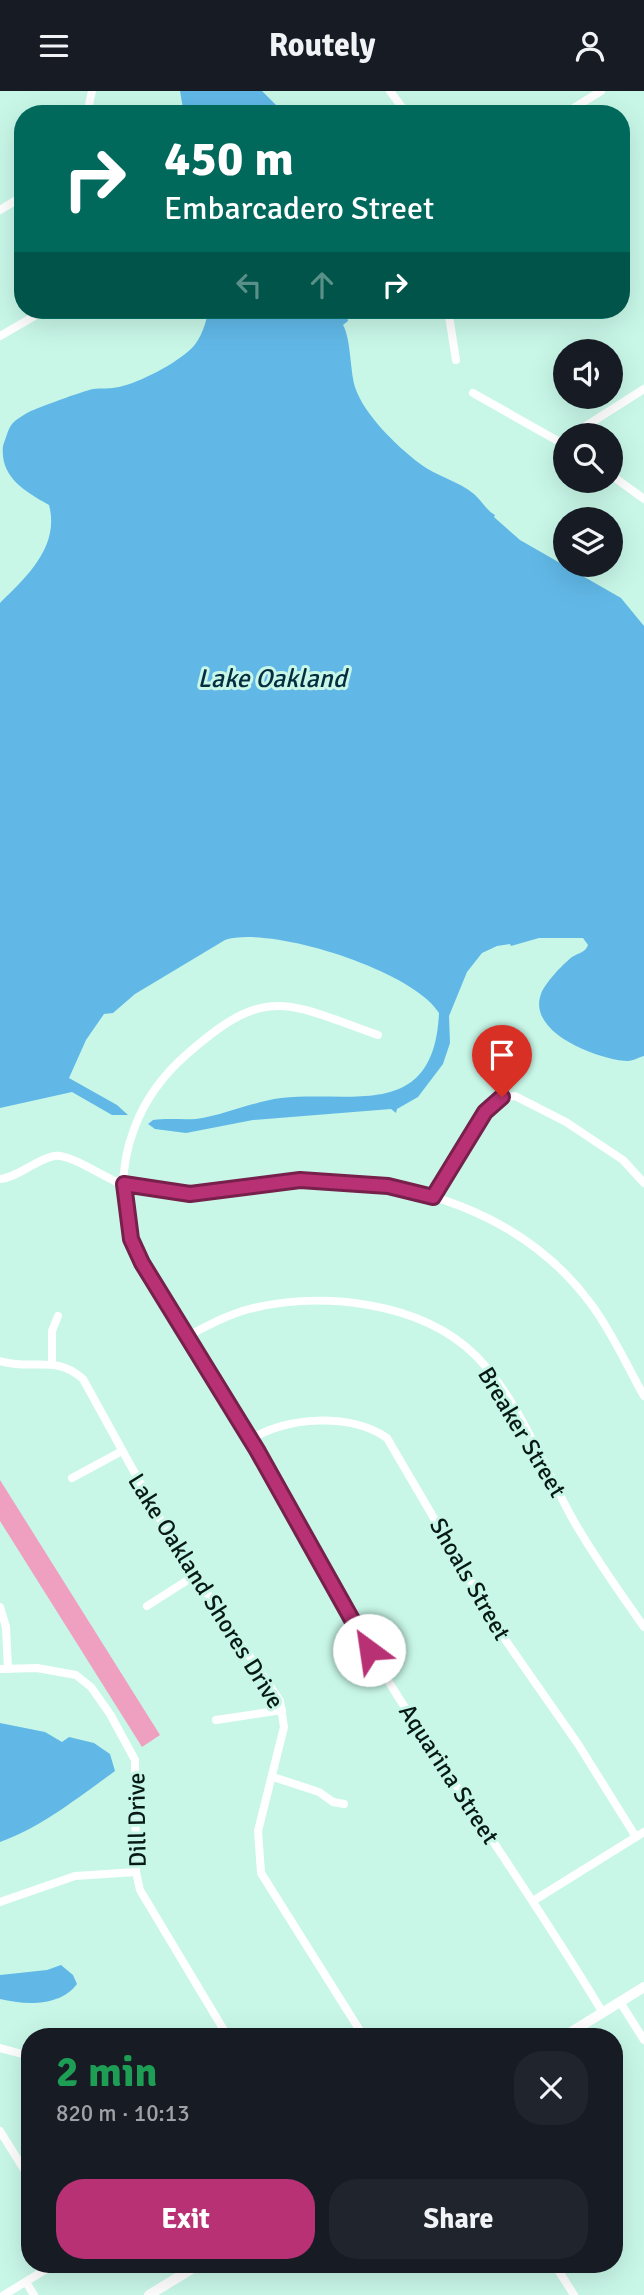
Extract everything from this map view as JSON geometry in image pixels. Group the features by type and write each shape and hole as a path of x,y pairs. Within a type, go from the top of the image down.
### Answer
{"main road":[{"path":"578,2028 644,1987"},
{"path":"149,2295 185,2273"}],"street":[{"path":"578,105 601,91"},
{"path":"0,336 29,319"},
{"path":"449,319 456,360"},
{"path":"590,423 644,389"},
{"path":"473,393 553,437"},
{"path":"623,484 644,499"},
{"name":"Aquarina Street","path":"377,1035 283,1004 240,1014 202,1040 166,1073 147,1098 133,1130 124,1184 131,1239 186,1337 250,1440 355,1627 603,2013"},
{"path":"433,1197 485,1112 502,1097 515,1096 566,1122 623,1160 644,1183"},
{"path":"0,1179 55,1156 70,1159 124,1184 190,1194 300,1180 388,1186 433,1197 503,1225 536,1246 564,1271 592,1305 644,1397"},
{"name":"Breaker Street","path":"186,1337 228,1316 250,1309 309,1302 343,1303 409,1315 456,1339 495,1378 573,1519 644,1627"},
{"path":"0,1361 22,1366 52,1363 52,1331 58,1316"},
{"name":"Lake Oakland Shores Drive","path":"52,1363 68,1367 83,1379 194,1576 268,1683 282,1710 284,1727 258,1831 261,1873 359,2028"},
{"name":"Shoals Street","path":"250,1440 284,1425 324,1422 361,1427 387,1438 504,1639 578,1744 636,1837"},
{"path":"72,1478 122,1451"},
{"path":"147,1606 194,1576"},
{"path":"0,1607 6,1627 4,1669"},
{"name":"Dill Drive","path":"4,1669 37,1668 76,1675 91,1687 110,1714 135,1760 136,1872 140,1890 152,1915 222,2028"},
{"path":"216,1720 282,1710"},
{"path":"273,1777 319,1792 333,1802 344,1804"},
{"path":"533,1901 644,1832"},
{"path":"0,1902 67,1878 94,1873 136,1872"},
{"path":"620,2002 644,2040"},
{"path":"0,2047 21,2053"},
{"path":"0,2130 21,2164"},
{"path":"4,2295 40,2273"},
{"path":"560,2273 574,2295"},
{"path":"26,2282 34,2295"}],"shaded area":[{"path":"0,1480 160,1735 142,1747 0,1521"}],"water":[{"path":"180,91 262,91 276,105 182,105"},
{"name":"Lake Oakland","path":"206,319 348,319 343,325 348,338 355,387 359,398 382,429 425,468 474,494 494,517 520,540 553,559 553,577 584,577 621,598 644,626 644,1056 628,1061 616,1060 570,1043 555,1033 539,1008 541,994 564,965 588,945 583,938 539,938 511,946 497,946 482,953 467,972 449,1016 450,1043 443,1064 418,1097 397,1109 396,1113 391,1109 253,1120 186,1133 155,1129 148,1124 153,1120 196,1119 281,1098 385,1093 406,1086 422,1071 434,1048 439,1013 425,997 401,982 372,967 306,945 246,937 225,940 135,994 113,1013 104,1014 86,1040 69,1078 117,1105 128,1115 112,1115 72,1092 0,1108 0,603 39,560 50,534 51,520 49,505 22,488 9,474 3,457 3,446 11,425 29,412 88,390 116,388 147,377 177,360 198,340"},
{"path":"0,1723 45,1732 62,1742 69,1737 94,1743 110,1754 115,1771 43,1821 0,1842"},
{"path":"61,1965 73,1975 77,1984 61,1997 31,2003 0,1999 0,1975 47,1970"}],"route":[{"path":"369,1650 257,1450 142,1263 131,1239 125,1215 124,1184 190,1194 300,1180 356,1182 388,1186 433,1197 485,1112 502,1097"}]}
